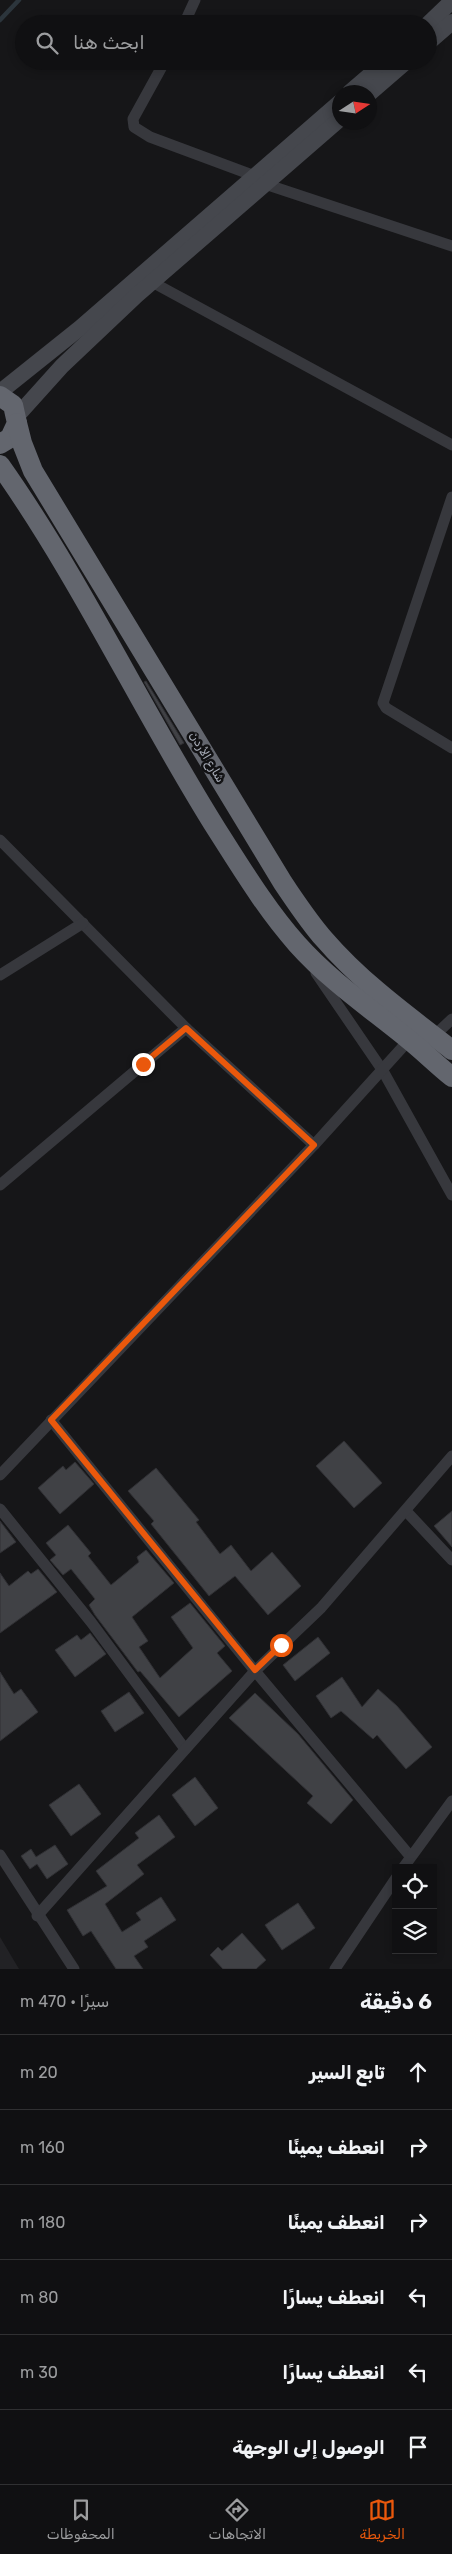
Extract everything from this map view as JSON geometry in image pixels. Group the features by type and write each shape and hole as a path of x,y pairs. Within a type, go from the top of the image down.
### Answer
{"highway":[{"path":"0,394 13,405 17,420 10,438 0,444"},
{"name":"شارع الأردن","path":"17,420 22,443 33,471 283,884 313,927 337,953 373,987 452,1050"},
{"path":"0,465 69,574 191,788 261,899 297,944 351,997 409,1040 452,1077"},
{"path":"261,899 283,884"}],"main road":[{"path":"437,15 452,1"},
{"path":"437,35 452,22"},
{"path":"358,85 376,70"},
{"path":"377,87 396,70"},
{"path":"17,420 62,366 332,110"},
{"path":"0,394 260,180 332,125"}],"street":[{"path":"188,15 195,0"},
{"path":"160,70 133,119 134,127 150,137 260,180 452,246"},
{"path":"152,282 452,445"},
{"path":"452,497 383,703 386,708 452,748"},
{"path":"0,840 186,1028 314,1145"},
{"path":"0,974 83,923"},
{"path":"297,944 383,1071 452,1195"},
{"path":"434,1036 452,1019"},
{"path":"0,1185 186,1028"},
{"path":"0,1475 314,1145 383,1071 409,1040"},
{"path":"51,1420 410,1856"},
{"path":"38,1916 255,1670 321,1608 406,1512 452,1456"},
{"path":"0,1509 91,1622 186,1749"},
{"path":"406,1512 452,1560"},
{"path":"405,1864 452,1801"},
{"path":"0,1856 74,1969"},
{"path":"335,1969 392,1884"}],"shaded area":[{"path":"0,1937 19,1969 0,1969"}],"building":[{"path":"146,681 184,743 180,745 144,682"},
{"path":"344,1441 382,1483 354,1508 316,1466"},
{"path":"75,1462 94,1484 60,1514 38,1488 63,1466 66,1470"},
{"path":"156,1468 199,1520 196,1522 220,1554 231,1545 251,1571 272,1552 301,1586 268,1615 235,1576 209,1596 151,1524 154,1521 128,1491"},
{"path":"452,1511 452,1547 434,1526"},
{"path":"0,1521 16,1542 0,1553"},
{"path":"68,1525 91,1553 88,1556 111,1585 139,1562 137,1557 146,1550 174,1583 132,1617 148,1641 139,1647 160,1678 193,1648 171,1617 190,1603 225,1646 217,1653 232,1671 179,1717 140,1671 138,1672 95,1615 89,1605 95,1599 71,1569 63,1575 50,1560 56,1555 46,1543"},
{"path":"38,1569 57,1592 0,1633 0,1573 9,1586 28,1571 31,1574"},
{"path":"90,1633 106,1654 75,1677 55,1650 77,1635 81,1640"},
{"path":"318,1637 330,1653 295,1681 283,1665"},
{"path":"0,1672 14,1694 21,1689 38,1712 0,1741"},
{"path":"342,1677 362,1707 378,1689 397,1706 432,1747 406,1769 377,1735 373,1739 341,1711 331,1718 316,1696"},
{"path":"129,1692 144,1713 115,1732 101,1711"},
{"path":"255,1693 298,1734 353,1800 331,1824 307,1803 313,1796 229,1718"},
{"path":"195,1777 218,1808 195,1826 172,1795"},
{"path":"79,1784 101,1814 71,1836 49,1805"},
{"path":"159,1815 175,1837 137,1865 144,1874 105,1904 122,1932 141,1920 136,1913 161,1897 176,1920 144,1941 148,1947 134,1956 143,1969 116,1969 91,1931 83,1936 67,1910 107,1886 96,1871 139,1838 135,1833"},
{"path":"55,1845 68,1864 47,1879 37,1864 30,1869 21,1856 31,1849 36,1857"},
{"path":"298,1903 315,1928 282,1950 265,1925"},
{"path":"242,1933 266,1960 256,1969 223,1969 210,1955 218,1947 222,1951"}],"waterway":[{"path":"0,20 19,0"}],"route":[{"path":"143,1064 186,1028 314,1145 51,1420 255,1670 281,1645"}]}
